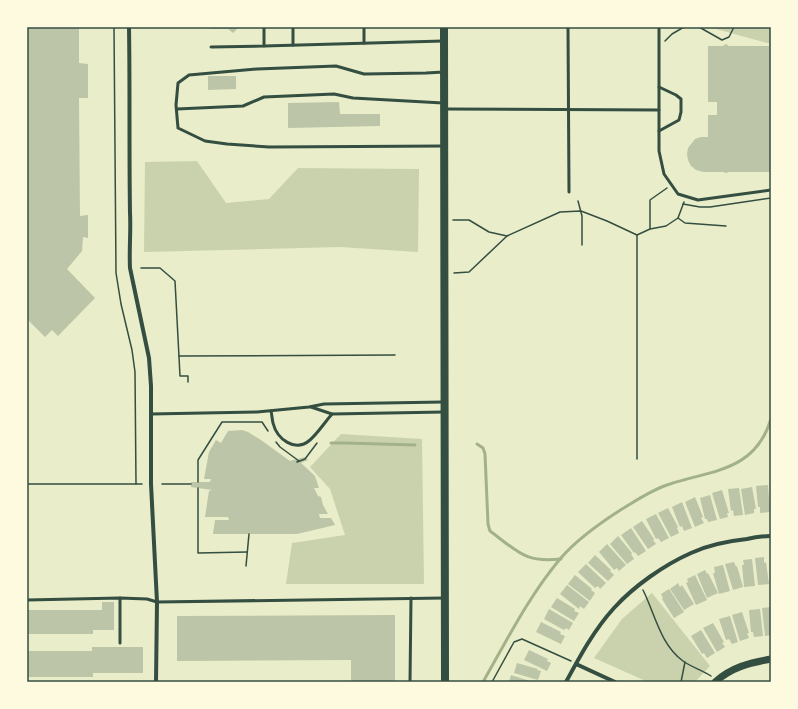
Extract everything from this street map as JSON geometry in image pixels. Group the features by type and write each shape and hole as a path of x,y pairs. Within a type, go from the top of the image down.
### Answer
{"main road":[{"path":"444,27 445,682"}],"street":[{"path":"129,27 129,258 149,358 151,484 157,602 156,682"},
{"path":"566,682 588,642 614,608 640,584 657,572 691,553 731,541 771,536"},
{"path":"715,682 733,669 752,662 771,659"},
{"path":"576,664 616,682"}],"lane":[{"path":"264,27 264,46"},
{"path":"293,27 293,45"},
{"path":"364,27 364,43"},
{"path":"568,27 569,192"},
{"path":"659,27 659,151 664,174 678,194 698,200 771,190"},
{"path":"211,47 445,41"},
{"path":"445,71 426,73 364,74 336,66 257,69 189,75 178,83 177,109 178,128 206,142 269,147 445,146"},
{"path":"659,88 676,95 680,99 681,112 679,120 659,131"},
{"path":"177,109 243,106 264,97 334,94 353,98 445,106 659,110"},
{"path":"151,414 257,412 309,407 324,404 445,402"},
{"path":"309,407 332,414 445,412"},
{"path":"271,411 273,424 283,440 289,444 297,446 310,440 332,414"},
{"path":"27,600 120,598 147,599 157,602 445,598"},
{"path":"120,598 120,643"},
{"path":"410,682 411,598"}],"path":[{"path":"659,47 672,34 684,27"},
{"path":"694,27 699,27 722,40 729,37 734,27"},
{"path":"650,229 650,200 672,185"},
{"path":"445,273 469,272 507,236 560,212 581,211 637,235 650,229 666,226 678,218 685,196"},
{"path":"683,204 710,207 771,198"},
{"path":"578,202 581,211 582,245"},
{"path":"678,218 685,223 726,226"},
{"path":"445,220 469,220 488,232 507,236"},
{"path":"637,235 637,459"},
{"path":"141,268 160,268 175,281 180,376 188,376 188,382"},
{"path":"179,356 395,355"},
{"path":"198,482 198,460 222,422 262,422 271,434"},
{"path":"275,441 298,462 306,459 320,439"},
{"path":"27,484 142,484"},
{"path":"162,484 191,484"},
{"path":"198,488 198,553 247,552"},
{"path":"246,566 249,534"},
{"path":"645,594 659,631 676,654 684,662 706,673"},
{"path":"492,682 514,642 522,639 576,664"},
{"path":"681,682 684,662"}],"green space":[{"path":"709,27 771,27 771,43 767,43"},
{"path":"197,161 226,203 269,199 298,168 419,169 418,252 340,247 144,252 145,162"},
{"path":"341,434 422,439 424,584 286,584 292,543 345,535 330,489 310,467"},
{"path":"652,593 710,666 695,682 648,682 594,658 622,619"}],"building":[{"path":"27,27 79,27 79,63 88,64 88,98 79,98 80,216 88,215 88,238 83,237 82,251 67,269 95,298 58,336 52,330 45,337 27,319"},
{"path":"210,27 239,27 233,33 228,29 210,29"},
{"path":"769,27 771,27 771,172 726,173 703,172 696,170 691,166 688,160 688,148 695,139 708,137 708,115 717,115 717,102 708,102 708,46 723,46 726,44 729,46 769,46"},
{"path":"208,76 236,76 236,89 208,90"},
{"path":"339,102 340,114 380,114 380,126 288,128 288,103"},
{"path":"242,430 261,440 290,461 305,457 308,460 301,463 315,476 319,488 314,488 318,496 321,497 328,514 319,514 320,518 331,518 335,525 297,534 213,534 215,520 229,520 228,517 205,517 209,491 212,490 191,487 191,482 210,482 211,479 204,479 209,452 216,440 221,443 228,431"},
{"path":"768,485 770,512 760,513 756,486"},
{"path":"752,487 756,509 754,509 754,513 745,515 741,489"},
{"path":"739,488 743,515 734,516 733,510 731,511 728,489"},
{"path":"722,490 729,513 727,513 728,517 720,519 712,493"},
{"path":"710,495 717,520 708,522 707,519 705,519 700,498"},
{"path":"695,497 704,523 695,527 685,502"},
{"path":"682,502 692,528 684,531 682,526 680,527 672,507"},
{"path":"668,508 678,527 679,533 671,537 658,513"},
{"path":"656,514 669,538 661,542 658,538 656,539 646,519"},
{"path":"642,521 656,544 648,549 633,527"},
{"path":"631,528 646,551 638,556 635,552 634,553 621,535"},
{"path":"618,536 632,553 631,554 634,559 627,564 610,544"},
{"path":"607,544 626,565 619,571 617,568 614,570 599,552"},
{"path":"595,555 611,570 610,571 614,575 608,581 588,563"},
{"path":"764,557 769,584 758,585 755,558"},
{"path":"752,559 755,586 744,587 743,560"},
{"path":"734,562 736,567 737,566 743,587 733,590 725,564"},
{"path":"586,564 606,583 600,589 598,586 595,588 578,572"},
{"path":"723,565 730,591 719,594 713,573 715,573 714,567"},
{"path":"705,570 718,593 707,598 697,574"},
{"path":"575,575 595,593 590,601 568,584"},
{"path":"695,575 707,600 696,605 686,583 688,582 687,579"},
{"path":"678,583 680,587 682,585 694,604 684,610 670,589"},
{"path":"567,585 589,602 584,609 580,606 579,609 560,594"},
{"path":"669,589 684,612 674,618 662,599 661,594"},
{"path":"557,598 579,613 574,621 551,607"},
{"path":"102,602 114,602 114,630 93,630 93,634 27,634 27,610 102,610"},
{"path":"771,607 771,635 765,636 762,608"},
{"path":"549,609 573,623 569,630 566,628 564,630 544,619"},
{"path":"760,609 763,636 754,637 753,632 751,632 749,610"},
{"path":"742,612 749,633 747,633 749,638 740,641 732,615"},
{"path":"395,615 395,681 351,681 351,660 177,661 177,616"},
{"path":"730,616 738,642 732,644 729,639 726,640 719,619"},
{"path":"541,622 561,632 560,634 565,636 561,644 536,632"},
{"path":"713,623 724,642 722,643 725,647 717,652 703,628"},
{"path":"701,630 715,653 707,658 704,653 702,654 691,636"},
{"path":"92,647 143,647 143,673 93,673 93,677 27,677 27,651 92,651"},
{"path":"529,650 548,659 547,661 551,663 547,671 524,660"},
{"path":"517,663 541,671 538,680 514,673"},
{"path":"511,675 533,682 509,682"}],"waterway":[{"path":"483,682 538,588 560,559 574,545 605,520 639,498 664,486 717,471 731,466 743,459 755,449 764,436 771,419"},
{"path":"331,443 415,445"},
{"path":"477,444 483,448 485,454 488,524 490,531 517,551 531,558 549,560 561,559"}]}
